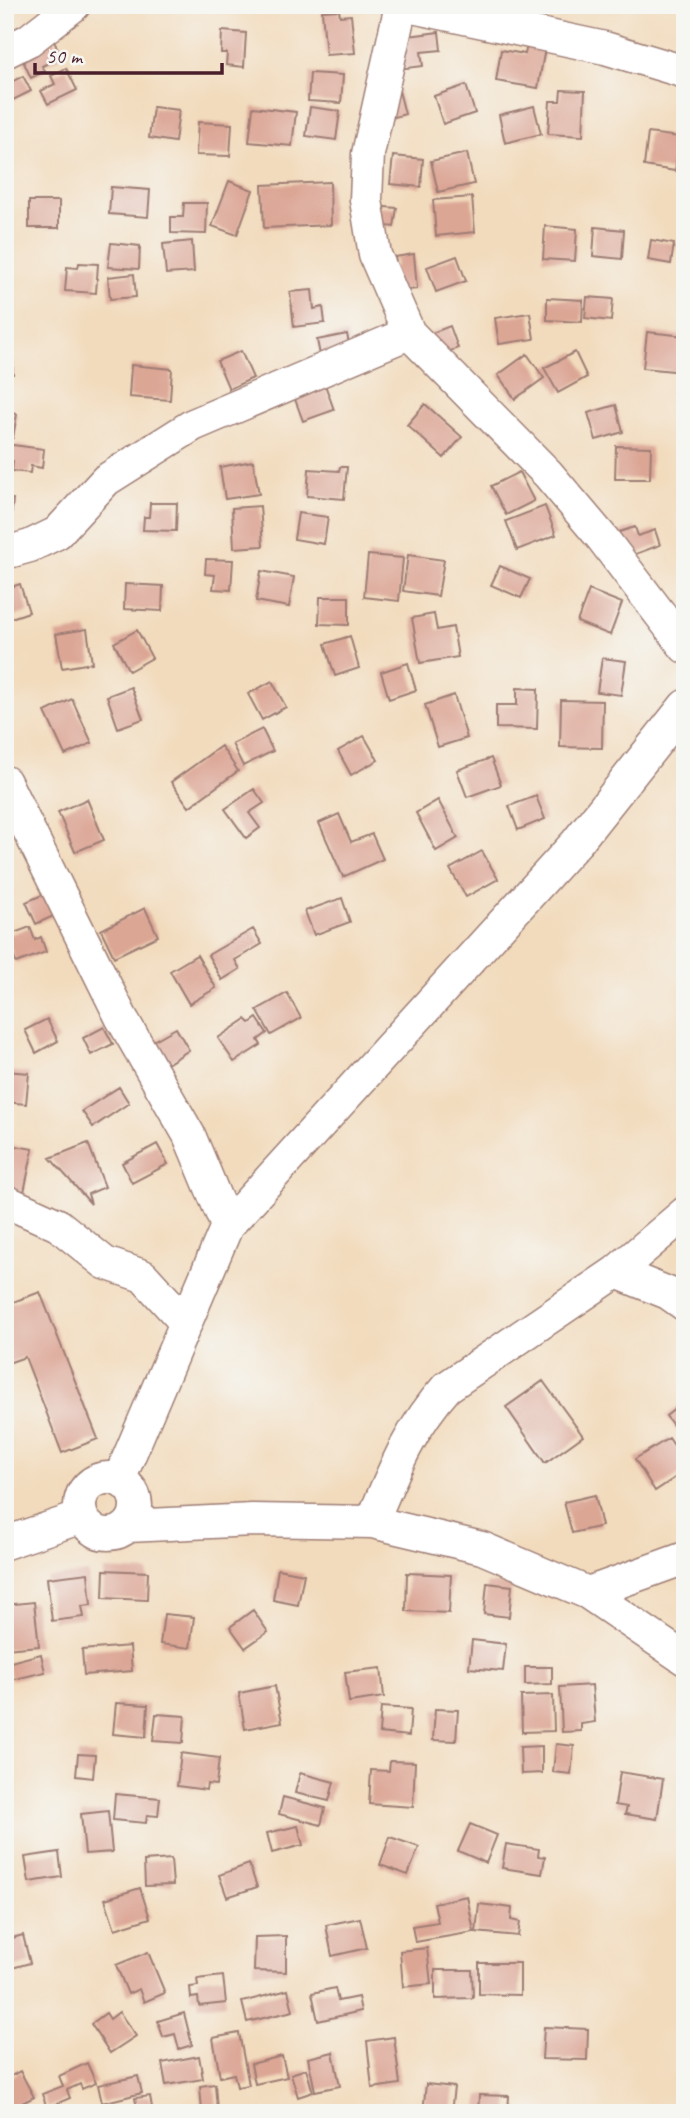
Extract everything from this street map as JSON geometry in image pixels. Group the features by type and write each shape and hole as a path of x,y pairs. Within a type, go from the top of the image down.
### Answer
{"street":[{"path":"5,52 29,40 75,5"},
{"path":"685,72 605,48 402,5 368,154 366,200 375,255 410,333 548,474 603,539 685,647"},
{"path":"5,553 30,546 57,533 106,480 193,425 410,333"},
{"path":"119,1480 227,1226 577,842 685,706"},
{"path":"5,782 121,1017 189,1135 227,1226"},
{"path":"5,1201 58,1225 105,1263 143,1276 186,1323"},
{"path":"372,1522 403,1446 424,1412 447,1387 616,1272 685,1213"},
{"path":"616,1272 668,1293 685,1305"},
{"path":"128,1526 136,1506 128,1486 119,1480 108,1478 88,1486 82,1496 82,1517 89,1527 108,1535 128,1526 252,1520 372,1522 482,1548 588,1593 685,1659"},
{"path":"5,1543 82,1517"},
{"path":"588,1593 685,1558"}],"building":[{"path":"583,5 610,5 610,10"},
{"path":"339,10 340,16 351,15 355,53 326,55 322,11"},
{"path":"222,31 246,33 244,67 226,65 227,53 221,53"},
{"path":"439,32 441,50 421,52 423,66 390,70 386,39"},
{"path":"51,34 61,57 42,66 45,71 31,78 18,50"},
{"path":"527,45 545,48 538,88 496,81 501,50 525,54"},
{"path":"66,68 77,90 48,104 41,91 55,84 51,76"},
{"path":"310,73 343,75 341,103 308,101"},
{"path":"23,76 31,91 5,104 5,85"},
{"path":"397,83 405,114 373,123 365,92"},
{"path":"466,85 475,113 443,124 434,96"},
{"path":"561,90 585,91 583,136 548,134 550,101 560,101"},
{"path":"534,106 541,134 505,143 499,115"},
{"path":"153,107 179,110 175,142 149,138"},
{"path":"253,107 296,112 292,146 249,142"},
{"path":"310,107 340,111 336,140 306,136"},
{"path":"198,122 232,124 230,156 196,155"},
{"path":"648,133 680,137 675,171 644,166"},
{"path":"467,153 474,184 438,192 431,161"},
{"path":"393,156 423,159 421,187 390,184"},
{"path":"229,181 253,190 237,235 212,226"},
{"path":"330,182 331,225 264,228 262,185"},
{"path":"111,187 150,190 148,217 109,214"},
{"path":"472,197 475,232 436,236 433,200"},
{"path":"29,201 59,201 59,228 29,228"},
{"path":"184,203 207,203 206,234 171,233 171,217 183,217"},
{"path":"372,206 397,208 394,227 371,224"},
{"path":"545,226 577,229 575,261 543,259"},
{"path":"595,227 624,230 622,259 593,256"},
{"path":"651,240 674,244 671,264 648,260"},
{"path":"192,241 194,272 166,274 163,244"},
{"path":"111,243 140,246 139,269 108,267"},
{"path":"414,254 417,289 378,292 396,264 395,257"},
{"path":"457,256 466,281 436,292 427,267"},
{"path":"79,263 98,264 96,293 65,291 67,267 78,268"},
{"path":"134,274 136,297 110,299 108,277"},
{"path":"312,290 314,309 323,307 325,323 294,327 290,292"},
{"path":"587,297 613,299 611,321 585,318"},
{"path":"547,298 583,300 582,322 547,320"},
{"path":"530,313 534,339 499,344 495,318"},
{"path":"450,326 458,348 419,363 411,341"},
{"path":"647,332 685,336 683,372 643,368"},
{"path":"347,334 351,354 321,360 317,340"},
{"path":"241,351 253,378 229,389 217,361"},
{"path":"5,352 12,352 13,374 5,374"},
{"path":"575,352 587,377 558,393 544,368"},
{"path":"527,354 544,378 515,399 498,375"},
{"path":"131,365 172,369 170,400 129,397"},
{"path":"323,379 334,410 303,421 292,391"},
{"path":"425,404 462,437 444,458 407,425"},
{"path":"616,405 623,432 596,440 588,413"},
{"path":"5,412 17,414 13,438 5,437"},
{"path":"5,444 44,449 42,468 31,466 30,473 12,471 13,461 5,460"},
{"path":"616,446 651,447 650,479 615,479"},
{"path":"253,461 259,494 225,499 220,467"},
{"path":"340,467 347,467 344,499 307,496 309,469 339,471"},
{"path":"519,472 534,501 506,515 491,486"},
{"path":"5,498 13,499 10,533 5,533"},
{"path":"150,503 177,503 176,531 143,530 144,517 149,517"},
{"path":"260,506 263,546 234,548 232,508"},
{"path":"545,506 556,535 517,550 506,521"},
{"path":"298,513 328,517 324,544 294,539"},
{"path":"635,527 638,536 655,530 660,545 625,558 616,533"},
{"path":"368,555 403,558 399,601 364,597"},
{"path":"408,555 444,560 438,596 403,591"},
{"path":"206,559 233,560 231,590 213,589 215,575 205,574"},
{"path":"500,566 530,579 521,598 491,585"},
{"path":"261,571 294,577 289,607 256,601"},
{"path":"20,584 29,612 5,620 5,589"},
{"path":"125,584 163,586 162,611 124,609"},
{"path":"589,590 622,603 610,635 577,622"},
{"path":"320,597 349,597 349,625 319,624"},
{"path":"434,614 437,630 453,627 458,657 420,663 412,618"},
{"path":"87,629 92,663 62,668 56,634"},
{"path":"137,630 152,658 129,671 114,643"},
{"path":"350,636 359,668 335,676 325,644"},
{"path":"602,658 626,661 621,695 597,692"},
{"path":"408,663 416,690 389,699 381,672"},
{"path":"272,681 286,707 262,720 248,694"},
{"path":"131,687 143,719 118,728 107,696"},
{"path":"517,688 538,689 537,729 496,728 496,705 517,705"},
{"path":"454,695 467,738 438,747 425,705"},
{"path":"72,699 92,743 65,755 45,712"},
{"path":"561,700 603,701 602,748 560,747"},
{"path":"262,729 273,751 243,766 232,744"},
{"path":"364,736 378,760 351,775 338,751"},
{"path":"221,746 238,771 189,807 171,782"},
{"path":"491,758 501,785 467,797 457,770"},
{"path":"254,789 264,803 249,813 260,828 246,838 225,809"},
{"path":"536,796 545,819 518,830 509,806"},
{"path":"87,799 104,840 75,852 58,812"},
{"path":"438,800 458,838 436,851 416,813"},
{"path":"339,814 351,842 372,834 383,859 343,877 319,823"},
{"path":"482,851 498,879 466,897 450,869"},
{"path":"5,877 13,895 5,898"},
{"path":"51,891 60,913 36,924 26,902"},
{"path":"342,898 350,922 314,935 305,911"},
{"path":"145,908 158,936 114,957 101,930"},
{"path":"30,927 35,940 41,937 46,952 16,963 6,936"},
{"path":"253,929 262,944 235,960 240,969 222,980 208,955"},
{"path":"197,955 216,988 189,1004 170,971"},
{"path":"287,993 301,1018 271,1035 257,1010"},
{"path":"257,1018 267,1033 258,1040 261,1045 234,1062 218,1038 246,1019 250,1023"},
{"path":"47,1019 58,1041 36,1053 25,1030"},
{"path":"104,1027 113,1044 91,1055 83,1038"},
{"path":"176,1028 189,1050 167,1064 153,1041"},
{"path":"5,1071 29,1073 26,1104 5,1102"},
{"path":"119,1087 129,1103 93,1127 82,1111"},
{"path":"88,1143 105,1187 88,1194 91,1204 50,1158"},
{"path":"5,1144 33,1149 24,1192 5,1188 10,1164 5,1162"},
{"path":"157,1144 168,1164 132,1183 122,1163"},
{"path":"40,1292 98,1439 62,1453 25,1357 5,1364 5,1305"},
{"path":"543,1381 583,1436 545,1463 506,1407"},
{"path":"685,1401 685,1441 666,1416"},
{"path":"669,1438 685,1462 685,1471 655,1491 635,1459"},
{"path":"595,1495 602,1526 572,1533 564,1502"},
{"path":"278,1569 304,1574 298,1605 273,1600"},
{"path":"104,1570 148,1572 147,1600 103,1598"},
{"path":"88,1573 91,1605 82,1606 84,1617 52,1621 47,1578"},
{"path":"407,1573 451,1575 449,1613 406,1611"},
{"path":"487,1583 512,1586 509,1617 484,1614"},
{"path":"34,1602 39,1646 5,1649 5,1605"},
{"path":"253,1610 268,1632 245,1648 230,1627"},
{"path":"164,1614 194,1617 190,1648 160,1644"},
{"path":"472,1640 506,1644 503,1671 469,1668"},
{"path":"130,1646 132,1671 84,1675 82,1650"},
{"path":"41,1654 45,1672 11,1680 7,1663"},
{"path":"525,1667 552,1667 552,1684 525,1685"},
{"path":"381,1668 384,1697 349,1702 345,1672"},
{"path":"592,1685 595,1722 581,1724 581,1731 562,1732 560,1687"},
{"path":"275,1686 282,1722 245,1729 239,1693"},
{"path":"553,1695 554,1731 522,1732 521,1696"},
{"path":"116,1703 148,1705 146,1737 113,1734"},
{"path":"381,1707 411,1709 409,1736 379,1733"},
{"path":"435,1709 458,1710 456,1741 433,1740"},
{"path":"156,1714 185,1716 183,1743 153,1741"},
{"path":"556,1744 574,1746 571,1774 553,1772"},
{"path":"542,1746 542,1773 521,1774 520,1747"},
{"path":"181,1753 219,1758 216,1785 207,1784 206,1790 177,1786"},
{"path":"78,1754 95,1755 93,1778 76,1776"},
{"path":"390,1761 415,1762 413,1807 369,1804 371,1770 389,1771"},
{"path":"620,1772 663,1779 657,1819 625,1814 627,1807 615,1805"},
{"path":"300,1773 334,1782 329,1801 295,1793"},
{"path":"115,1794 160,1798 158,1816 147,1815 146,1823 113,1820"},
{"path":"283,1797 325,1808 321,1825 279,1814"},
{"path":"108,1811 112,1852 85,1854 81,1814"},
{"path":"470,1824 497,1835 486,1863 458,1851"},
{"path":"298,1826 303,1845 272,1853 267,1833"},
{"path":"390,1837 419,1847 408,1875 380,1865"},
{"path":"506,1844 539,1849 538,1856 545,1857 542,1874 502,1868"},
{"path":"59,1852 62,1877 29,1882 25,1857"},
{"path":"171,1859 173,1885 145,1886 144,1861"},
{"path":"249,1864 257,1887 227,1897 219,1875"},
{"path":"140,1888 150,1918 115,1929 105,1899"},
{"path":"467,1896 474,1932 415,1942 412,1926 438,1922 434,1903"},
{"path":"479,1904 512,1908 511,1920 520,1922 518,1936 476,1932"},
{"path":"360,1918 367,1948 332,1956 326,1925"},
{"path":"23,1935 30,1963 5,1970 5,1940"},
{"path":"286,1936 286,1972 254,1971 255,1937"},
{"path":"427,1948 431,1984 403,1987 400,1951"},
{"path":"148,1952 165,1993 144,2002 139,1989 128,1994 116,1965"},
{"path":"479,1963 520,1963 520,1995 479,1994"},
{"path":"435,1970 472,1970 473,1998 435,1999"},
{"path":"223,1976 226,2003 199,2006 198,1997 191,1998 190,1987 198,1986 197,1979"},
{"path":"335,1988 338,2001 358,1997 361,2011 318,2021 312,1993"},
{"path":"288,1990 293,2011 247,2022 242,2002"},
{"path":"119,2012 136,2036 110,2053 91,2024 106,2013 110,2019"},
{"path":"184,2013 192,2045 179,2049 175,2034 163,2037 158,2021"},
{"path":"544,2027 588,2029 587,2060 542,2059"},
{"path":"239,2033 249,2085 237,2087 234,2074 220,2077 213,2038"},
{"path":"394,2037 400,2084 372,2088 367,2041"},
{"path":"333,2052 340,2086 315,2091 308,2058"},
{"path":"199,2056 203,2079 166,2085 162,2063"},
{"path":"282,2056 287,2077 255,2084 251,2064"},
{"path":"87,2063 96,2083 82,2089 80,2084 67,2090 70,2098 47,2108 42,2094 63,2086 59,2076"},
{"path":"306,2069 313,2092 298,2097 291,2074"},
{"path":"20,2071 34,2097 5,2112 5,2079"},
{"path":"138,2076 142,2093 102,2103 98,2085"},
{"path":"215,2084 217,2110 202,2112 200,2086"},
{"path":"426,2084 454,2087 451,2113 423,2112"},
{"path":"479,2095 509,2096 508,2113 478,2113"},
{"path":"150,2096 153,2113 138,2113 135,2098"}]}
